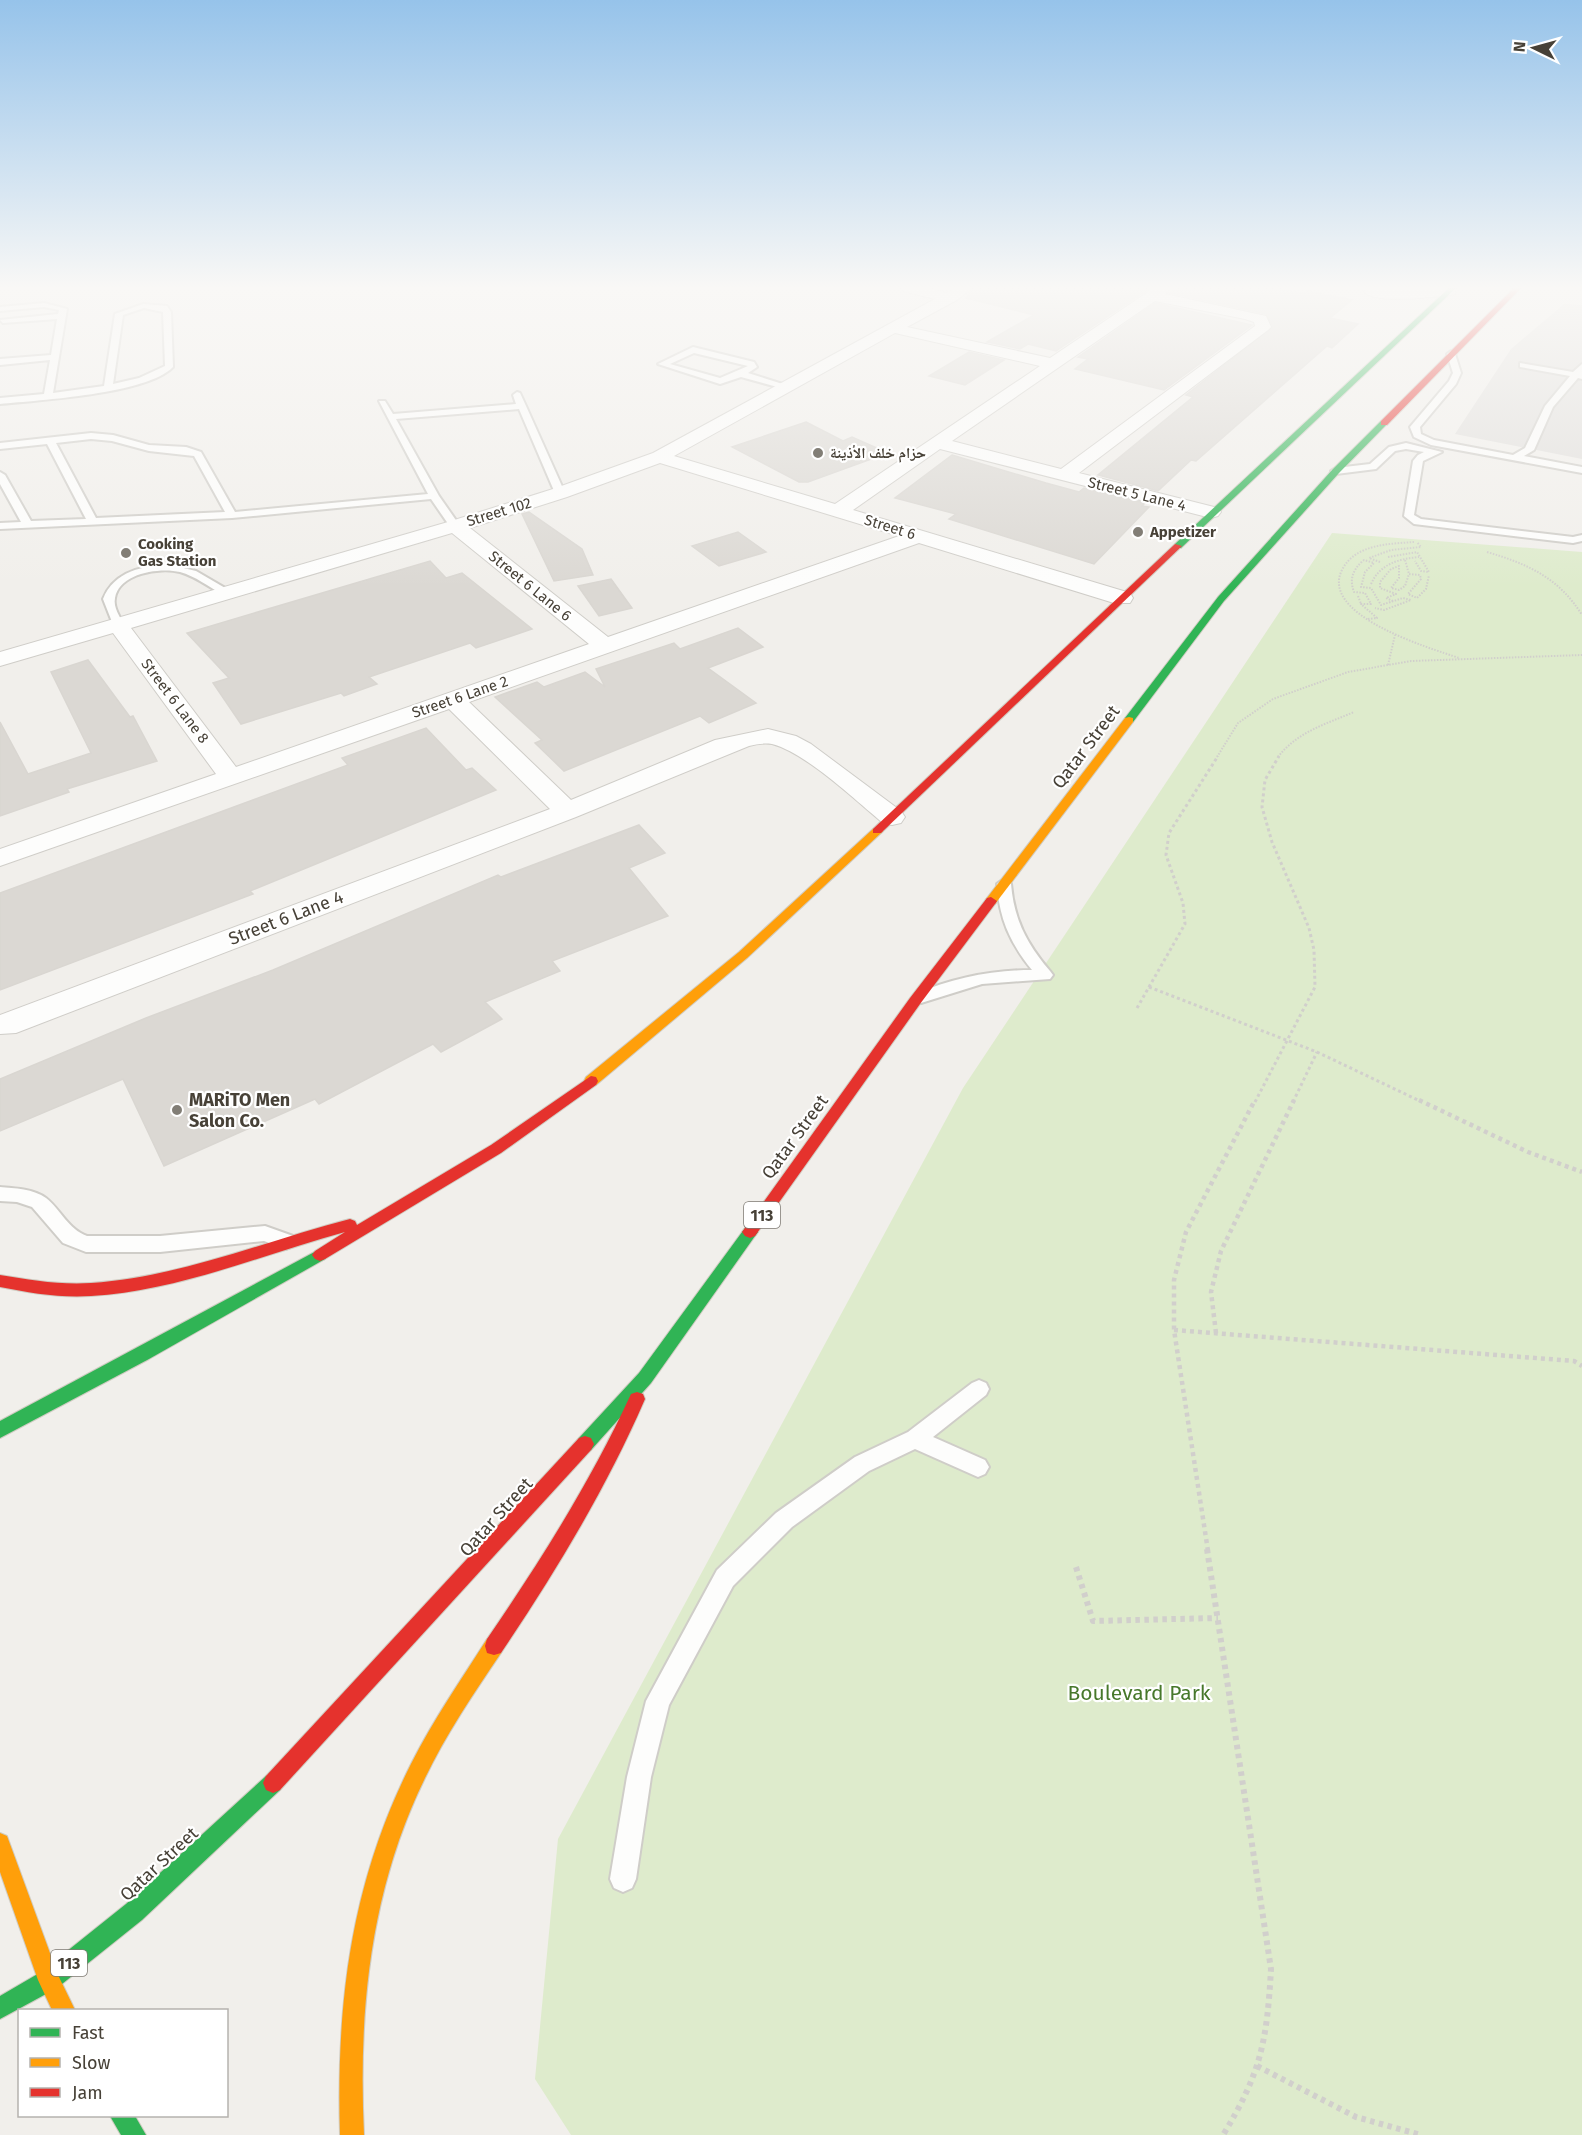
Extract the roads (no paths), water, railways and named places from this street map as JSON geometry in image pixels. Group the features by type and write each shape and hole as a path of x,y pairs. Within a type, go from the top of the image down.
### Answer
{"main road":[{"path":"0,1430 107,1375 386,1215 506,1142 564,1102 650,1034 758,941 892,817 1211,512 1347,388"},
{"name":"Qatar Street","path":"0,2008 49,1980 134,1912 290,1767 645,1378 915,1001 1221,599 1336,471 1418,388"},
{"path":"1389,396 1413,393"},
{"path":"1325,408 1350,405"},
{"path":"1366,440 1373,417"},
{"path":"0,1281 58,1291 120,1289 183,1275 286,1242 386,1215"},
{"path":"352,2135 349,2066 351,2001 361,1938 375,1878 394,1823 416,1772 443,1724 531,1594 601,1479 626,1428 645,1378"},
{"path":"0,1843 49,1980 64,2009"},
{"path":"123,2117 134,2135"}],"street":[{"name":"Street 102","path":"0,659 560,493 658,457 787,388"},
{"path":"838,512 1019,388"},
{"name":"Street 5 Lane 4","path":"1064,475 1181,388"},
{"name":"Street 5 Lane 4","path":"937,443 1211,512"},
{"name":"Street 6","path":"658,457 1122,598"},
{"name":"Street 6 Lane 6","path":"455,526 605,646"},
{"name":"Street 6 Lane 2","path":"0,858 919,536"},
{"name":"Street 6 Lane 8","path":"118,625 231,777"},
{"path":"453,699 567,811"},
{"name":"Street 6 Lane 4","path":"5,1025 567,811 724,745 750,738 774,737 802,749 892,817"}],"lane":[{"path":"48,395 49,388"},
{"path":"0,402 103,388"},
{"path":"1336,471 1373,468 1392,448 1406,446 1582,480 1582,469 1431,442 1414,432 1415,427 1449,388"},
{"path":"1516,457 1531,447 1549,406 1567,388"},
{"path":"517,395 560,493"},
{"path":"382,403 434,496 455,526"},
{"path":"390,417 522,406"},
{"path":"0,446 49,439 102,436 149,448 195,452 232,515"},
{"path":"49,439 93,522"},
{"path":"1531,447 1558,457 1578,458"},
{"path":"1434,452 1421,457 1418,461 1409,516 1418,522 1554,538 1582,538"},
{"path":"0,475 28,525"},
{"path":"0,526 232,515 434,496"},
{"path":"118,625 109,604 109,596 116,586 137,573 178,568 226,592"},
{"path":"915,1001 943,988 975,978 1009,974 1045,975 1025,952 1011,929 1004,906 1004,884"},
{"path":"0,1194 17,1195 38,1202 70,1238 86,1244 160,1244 265,1233 286,1242"},
{"path":"623,1879 639,1777 658,1701 725,1578 784,1520 862,1464 915,1439 979,1389"},
{"path":"915,1439 978,1467"}],"place":[{"name":"حزام خلف الأذينة","path":"818,453"},
{"name":"Appetizer","path":"1138,532"},
{"name":"Cooking Gas Station","path":"126,553"},
{"name":"MARiTO Men Salon Co.","path":"177,1110"}],"park label":[{"name":"Boulevard Park","path":"1139,1693"}]}
